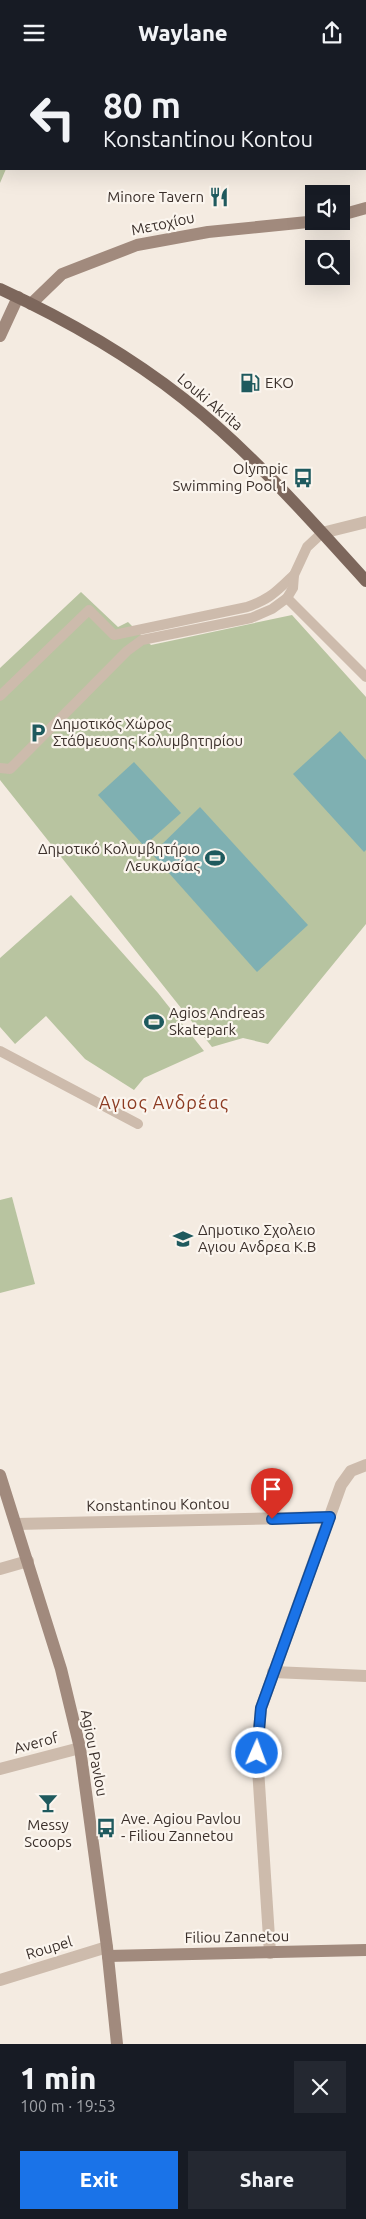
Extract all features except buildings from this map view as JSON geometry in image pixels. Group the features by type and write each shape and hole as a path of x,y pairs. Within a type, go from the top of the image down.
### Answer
{"main road":[{"path":"350,212 366,208"},
{"name":"Μετοχίου","path":"31,304 62,274 137,245 208,232 305,222"},
{"name":"Louki Akrita","path":"0,289 112,348 185,400 246,455 366,581"},
{"path":"0,336 18,297"},
{"name":"Agiou Pavlou","path":"0,1475 61,1669 80,1749 108,1952 117,2044"},
{"name":"Filiou Zannetou","path":"108,1952 270,1953 366,1950"}],"street":[{"path":"322,533 366,522"},
{"path":"270,1953 257,1753 261,1708 341,1485 352,1471 366,1465"},
{"name":"Konstantinou Kontou","path":"16,1524 330,1517"},
{"path":"0,1569 28,1561"},
{"path":"273,1672 366,1676"},
{"name":"Averof","path":"0,1769 80,1749"},
{"name":"Roupel","path":"0,1980 108,1952"}],"lane":[{"path":"0,696 89,609 114,635 247,607 266,600 279,591 294,575 307,547 322,533"},
{"path":"0,768 10,769 127,651 142,640 250,618 272,609 287,598 293,588 294,575"},
{"path":"287,598 366,677"},
{"path":"0,1051 138,1124"}],"green space":[{"path":"0,170 6,170 0,183"},
{"name":"Δημοτικό Κολυμβητήριο Λευκωσίας","path":"81,592 118,627 128,622 151,645 292,615 366,697 366,924 268,1044 243,1038 212,1047 0,780 0,668"},
{"path":"71,895 158,993 204,1051 144,1078 134,1090 85,1059 46,1016 15,1044 0,1027 0,958"},
{"path":"12,1197 35,1284 0,1293 0,1200"}],"water":[{"path":"340,731 366,760 366,850 364,852 293,774"},
{"path":"134,762 181,813 144,846 98,795"},
{"path":"200,807 308,925 257,972 152,854"}],"place":[{"name":"Minore Tavern","path":"219,197"},
{"name":"EKO","path":"250,383"},
{"name":"Olympic Swimming Pool 1","path":"303,478"},
{"name":"Δημοτικός Χώρος Στάθμευσης Κολυμβητηρίου","path":"38,733"},
{"name":"Δημοτικό Κολυμβητήριο Λευκωσίας","path":"215,858"},
{"name":"Agios Andreas Skatepark","path":"154,1022"},
{"name":"Δημοτικο Σχολειο Αγιου Ανδρεα Κ.Β","path":"183,1239"},
{"name":"Messy Scoops","path":"48,1803"},
{"name":"Ave. Agiou Pavlou - Filiou Zannetou","path":"106,1828"}],"district":[{"name":"Αγιος Ανδρέας","path":"164,1103"}],"route":[{"path":"257,1753 261,1708 330,1517 272,1519"}]}
